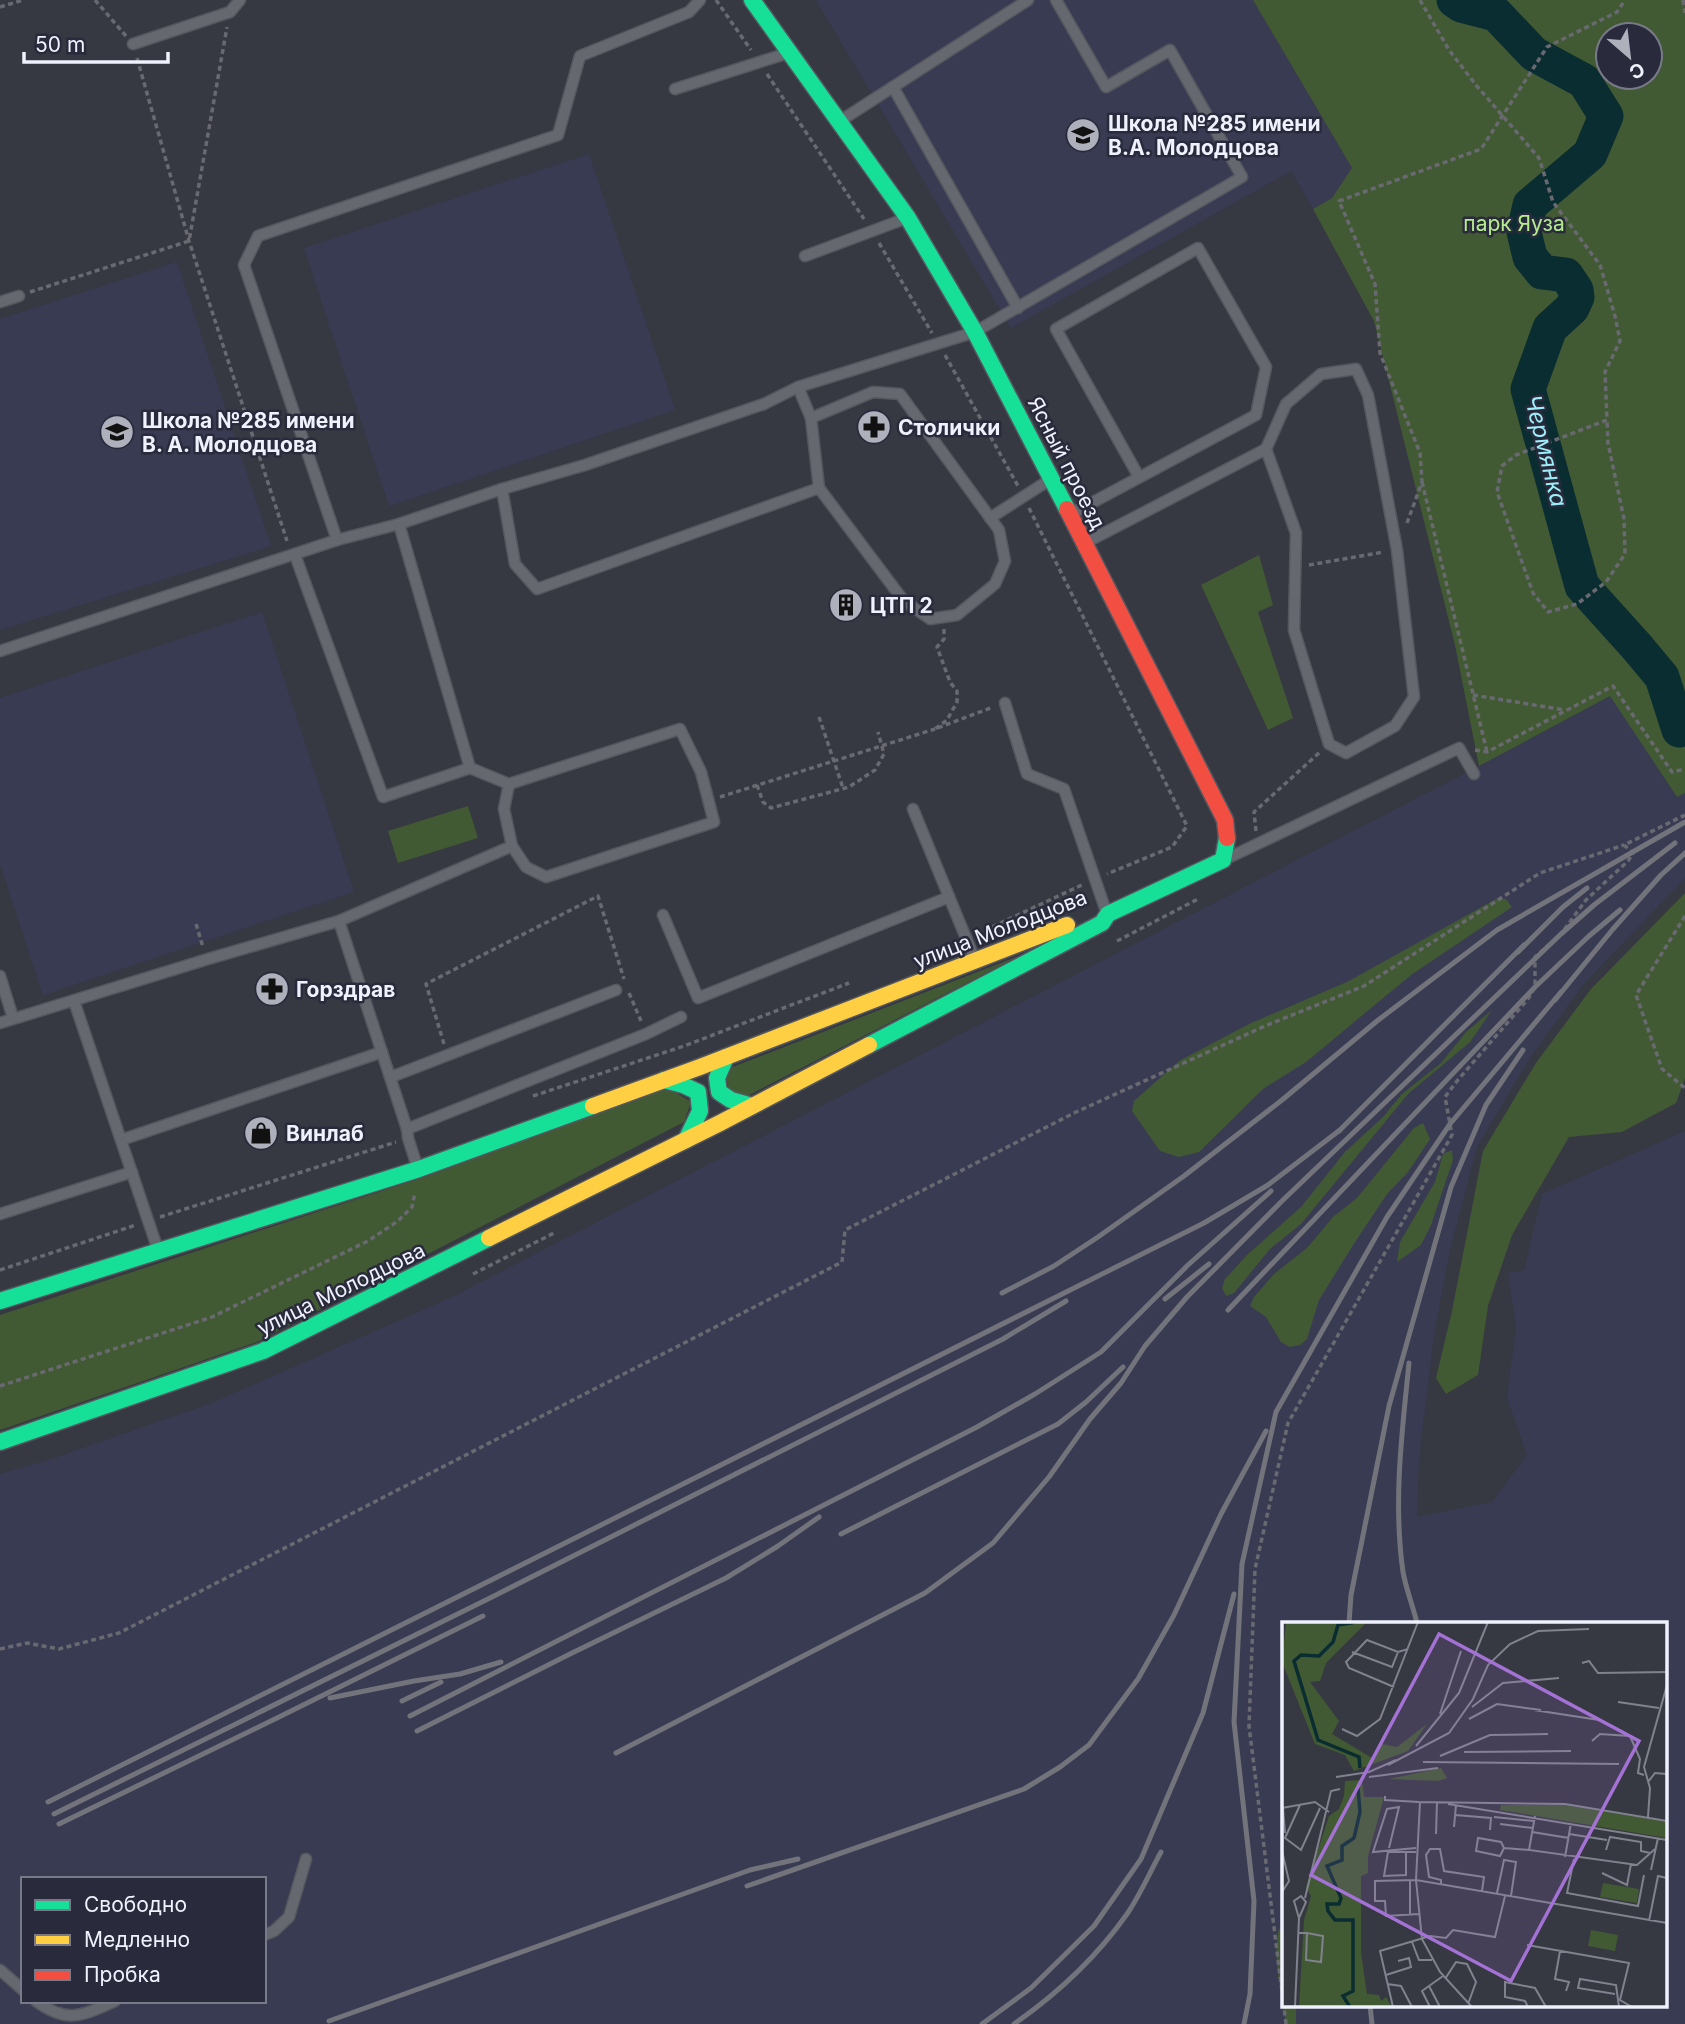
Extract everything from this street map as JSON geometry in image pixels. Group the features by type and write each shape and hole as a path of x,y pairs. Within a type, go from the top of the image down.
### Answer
{"street":[{"name":"Ясный проезд","path":"752,0 908,218 975,332 1225,820 1228,842 1223,860"},
{"path":"1108,914 1223,860"},
{"name":"улица Молодцова","path":"0,1301 419,1169 726,1057 1099,912 1108,914 1102,923 752,1106 263,1351 0,1442"},
{"path":"726,1057 718,1071 715,1085 720,1095 733,1103 752,1106"},
{"path":"664,1080 683,1084 698,1092 702,1102 698,1119 686,1140"}],"lane":[{"path":"133,44 230,12 240,0"},
{"path":"337,540 244,265 258,236 558,135 580,56 689,12 700,0"},
{"path":"838,122 1028,0"},
{"path":"0,651 337,540 399,524 502,489 585,465 764,404 798,387 975,332 1242,177 1170,50 1106,88 1056,0"},
{"path":"675,89 789,52"},
{"path":"893,87 1018,308"},
{"path":"805,256 908,218"},
{"path":"1070,514 1255,415 1266,367 1199,248 1056,329 1139,477"},
{"path":"0,302 19,296"},
{"path":"1085,543 1266,449 1286,404 1321,374 1356,369 1367,395 1398,550 1414,697 1395,726 1346,753 1329,744 1294,630 1296,533 1266,449"},
{"path":"798,387 811,418 819,488 903,600 930,619 957,615 995,584 1005,561 999,530 900,394 873,392 811,418"},
{"path":"990,518 1052,478"},
{"path":"502,489 515,564 537,589 819,488"},
{"path":"399,524 470,768"},
{"path":"295,555 383,797 470,768 509,784 680,729 701,772 714,822 546,877 526,867 512,846 504,809 509,784"},
{"path":"1005,703 1027,774 1064,789 1108,914"},
{"path":"1223,860 1459,748 1474,774"},
{"path":"913,809 975,961"},
{"path":"0,1023 339,920 512,846"},
{"path":"663,915 698,998 949,897"},
{"path":"339,920 419,1169"},
{"path":"0,976 13,1018"},
{"path":"391,1077 616,990"},
{"path":"74,1001 158,1251"},
{"path":"407,1129 646,1034 681,1017"},
{"path":"121,1140 382,1052"},
{"path":"0,1214 132,1172"},
{"path":"266,1934 274,1931 289,1917 306,1859"},
{"path":"0,1969 21,1988"},
{"path":"38,2003 48,2013 75,2019 111,2003"}],"path":[{"path":"0,7 23,0"},
{"path":"95,0 133,44 189,241 284,536 295,555"},
{"path":"716,0 872,231 938,343 1024,496 1186,826"},
{"path":"1420,0 1449,50 1539,158 1553,202 1600,265 1615,316 1620,341 1605,372 1607,420 1608,443 1624,519 1625,554 1606,582 1596,590 1577,604 1548,611 1533,593 1497,492 1502,466 1516,456 1607,420"},
{"path":"1487,752 1422,482 1420,453 1380,353 1376,284 1339,201 1481,149 1547,47 1617,12 1625,0"},
{"path":"1683,0 1685,13"},
{"path":"189,241 230,12"},
{"path":"19,296 189,241"},
{"path":"1296,566 1398,550 1422,482"},
{"path":"935,729 947,720 957,702 957,691 950,682 937,647 944,639 944,617"},
{"path":"1459,748 1487,752 1613,686 1672,772 1685,769"},
{"path":"1473,695 1567,710"},
{"path":"708,800 935,729 1005,703"},
{"path":"819,717 844,788"},
{"path":"757,785 763,802 771,808 849,787 875,770 884,754 878,732"},
{"path":"1257,844 1254,812 1329,744"},
{"path":"0,1648 27,1643 59,1649 119,1633 842,1262 845,1230 1074,1114 1265,1026 1364,986 1540,873 1624,845 1685,815"},
{"path":"1282,1992 1249,1726 1255,1569 1288,1423 1452,1135 1445,1097 1528,999 1535,987 1535,957 1561,934 1586,900 1628,861 1633,853 1624,845"},
{"path":"447,1056 426,984 598,896 626,986 646,1034"},
{"path":"1685,916 1636,995 1661,1069 1685,1088"},
{"path":"196,924 208,959"},
{"path":"0,1386 212,1317 368,1241 398,1221 412,1207 419,1169"}],"shaded area":[{"name":"Школа №285 имени В.А. Молодцова","path":"816,0 1253,0 1352,168 1332,198 1313,209 1291,171 1011,328"},
{"path":"589,154 675,410 389,506 304,248"},
{"name":"Школа №285 имени В. А. Молодцова","path":"177,262 271,546 0,630 0,319"},
{"path":"262,612 354,892 43,995 0,864 0,698"},
{"path":"1611,696 1677,797 1685,793 1685,878 1583,985 1529,1059 1477,1147 1450,1249 1434,1335 1419,1458 1417,1517 1492,1502 1527,1455 1507,1398 1516,1327 1508,1273 1524,1270 1542,1194 1685,1131 1685,2024 0,2024 0,1474 212,1403 454,1296"}],"green space":[{"name":"парк Яуза","path":"1253,0 1685,0 1685,793 1677,797 1610,696 1479,766 1455,645 1374,321 1313,209 1332,198 1352,168"},
{"path":"1259,555 1273,605 1258,612 1293,718 1268,730 1201,585"},
{"path":"468,806 478,838 398,863 388,831"},
{"path":"1685,893 1685,1078 1676,1103 1622,1132 1569,1137 1512,1235 1488,1306 1478,1375 1446,1394 1436,1378 1483,1151 1536,1063 1591,989"},
{"path":"1496,899 1506,899 1512,907 1411,975 1306,1062 1263,1089 1199,1152 1179,1157 1160,1151 1132,1111 1134,1101 1179,1061 1249,1024 1349,981"},
{"path":"1021,955 745,1097 729,1092 725,1070"},
{"path":"1492,1010 1470,1042 1408,1094 1301,1224 1270,1249 1234,1293 1226,1296 1222,1288 1225,1279 1247,1255 1301,1207 1345,1152 1383,1117 1402,1094 1441,1063 1466,1032"},
{"path":"665,1086 691,1102 684,1122 257,1342 0,1430 0,1315 431,1175"},
{"path":"1423,1123 1430,1139 1408,1172 1387,1194 1319,1300 1307,1339 1300,1345 1290,1347 1281,1342 1266,1317 1250,1306 1254,1297 1274,1274 1307,1248 1333,1217 1357,1198 1414,1128"},
{"path":"1452,1150 1453,1160 1431,1225 1421,1245 1397,1262 1400,1242 1435,1182 1443,1154"},
{"path":"1279,1928 1282,1932 1282,2000 1277,1963"},
{"path":"1283,2007 1296,2007 1296,2024 1286,2024"}],"waterway":[{"name":"Чермянка","path":"1454,0 1461,5 1496,14 1534,54 1584,81 1606,116 1590,154 1530,205 1524,232 1530,257 1542,272 1566,275 1576,290 1577,297 1572,308 1550,328 1528,389 1582,586 1662,677 1679,730"}],"railway":[{"path":"1002,1293 1054,1266 1184,1176 1282,1100 1377,1021 1497,930 1685,822"},
{"path":"616,1753 925,1593 993,1543 1049,1477 1090,1419 1121,1383 1145,1346 1187,1297 1283,1200 1561,934 1675,843"},
{"path":"1555,1000 1613,929 1661,875 1685,853"},
{"path":"1518,952 1563,907 1587,888"},
{"path":"1228,1310 1535,987 1620,910"},
{"path":"1339,1131 1524,945"},
{"path":"1244,2024 1250,1994 1254,1901 1234,1722 1242,1564 1276,1412 1387,1217 1450,1124 1561,992"},
{"path":"1349,1622 1351,1595 1389,1406 1451,1187 1486,1105 1523,1050"},
{"path":"48,1802 1204,1223 1268,1185 1340,1130"},
{"path":"410,1716 977,1427 1035,1394 1101,1352 1188,1265 1271,1191"},
{"path":"1165,1299 1209,1264"},
{"path":"54,1814 1003,1339 1066,1301"},
{"path":"1409,1363 1400,1467 1399,1520 1403,1572 1417,1622"},
{"path":"841,1534 1058,1424 1123,1367"},
{"path":"747,1886 1024,1789 1089,1745 1138,1679 1174,1615 1221,1514 1266,1431"},
{"path":"417,1731 726,1578 819,1517"},
{"path":"982,2024 1031,1988 1094,1926 1141,1859 1203,1713 1234,1594"},
{"path":"59,1824 483,1616"},
{"path":"330,1698 460,1674 501,1662"},
{"path":"402,1701 441,1682"},
{"path":"1014,2024 1060,1988 1102,1946 1132,1907 1161,1852"},
{"path":"329,2021 750,1870 798,1859"},
{"path":"1370,2007 1372,2024"}],"traffic: fast":[{"path":"752,0 908,218 975,332 1067,509"},
{"path":"869,1045 1102,923 1108,914 1223,860 1227,838"},
{"path":"726,1057 717,1078 719,1092 731,1100 752,1106"},
{"path":"664,1080 698,1092 700,1111 686,1140"},
{"path":"0,1301 419,1169 593,1106"},
{"path":"0,1442 263,1351 489,1238"}],"traffic: slow":[{"path":"593,1106 1067,925"},
{"path":"489,1238 869,1045"}],"traffic: jam":[{"path":"1067,509 1225,820 1227,838"}],"place":[{"name":"Школа №285 имени В.А. Молодцова","path":"1083,135"},
{"name":"Столички","path":"874,427"},
{"name":"Школа №285 имени В. А. Молодцова","path":"117,432"},
{"name":"ЦТП 2","path":"846,605"},
{"name":"Горздрав","path":"272,989"},
{"name":"Винлаб","path":"261,1133"}]}
